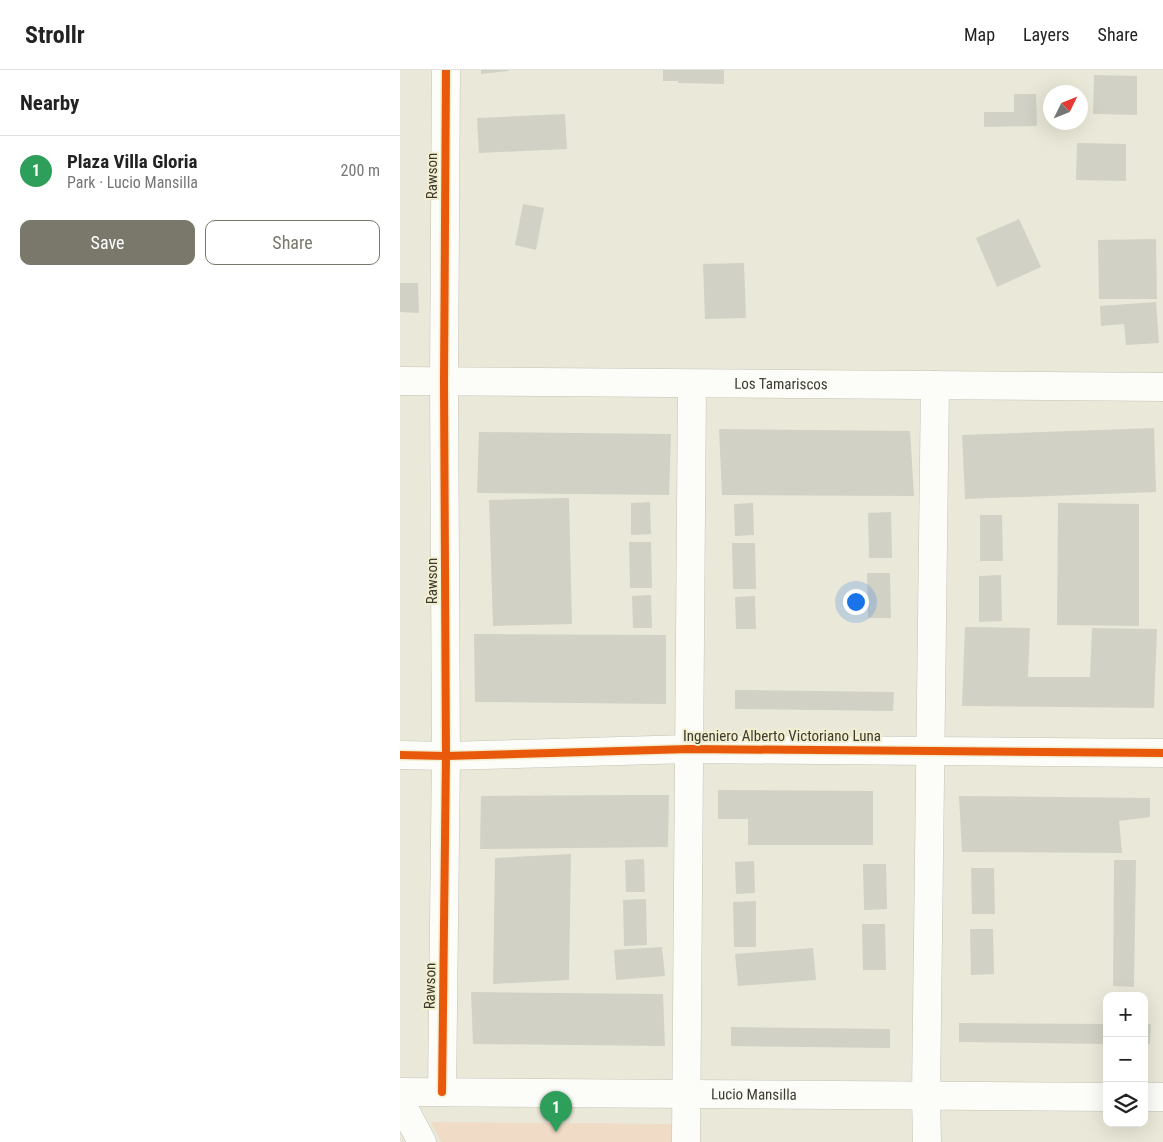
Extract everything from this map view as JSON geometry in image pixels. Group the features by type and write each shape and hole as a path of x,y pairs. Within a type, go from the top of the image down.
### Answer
{"street":[{"name":"Rawson","path":"442,1092 446,756 444,382 446,70"},
{"name":"Los Tamariscos","path":"400,381 1163,387"},
{"path":"686,1142 692,384"},
{"path":"927,1142 935,386"},
{"name":"Ingeniero Alberto Victoriano Luna","path":"400,755 446,756 689,749 1163,753"},
{"name":"Lucio Mansilla","path":"400,1092 1103,1097"},
{"path":"1148,1097 1163,1097"},
{"path":"400,1101 422,1142"}],"shaded area":[{"path":"431,1122 675,1124 675,1142 441,1142"}],"building":[{"path":"481,70 508,70 508,71 481,74"},
{"path":"663,70 724,70 724,84 663,81"},
{"path":"1094,75 1137,76 1137,115 1093,114"},
{"path":"1014,94 1036,94 1037,126 984,127 984,112 1014,112"},
{"path":"565,114 567,149 479,153 477,118"},
{"path":"1077,143 1126,144 1126,181 1076,180"},
{"path":"523,204 544,208 536,250 515,245"},
{"path":"1019,219 1041,267 997,287 976,238"},
{"path":"1156,239 1157,299 1099,299 1098,240"},
{"path":"744,263 746,318 705,319 703,264"},
{"path":"400,283 418,283 419,313 400,312"},
{"path":"1156,302 1159,343 1126,345 1124,324 1101,326 1100,306"},
{"path":"1154,428 1156,492 965,499 962,435"},
{"path":"719,429 910,431 914,496 722,495"},
{"path":"479,432 671,434 669,495 477,493"},
{"path":"569,498 572,624 493,626 489,500"},
{"path":"650,502 651,534 631,535 631,503"},
{"path":"753,503 754,535 735,536 734,504"},
{"path":"1058,503 1139,504 1139,626 1057,625"},
{"path":"891,512 892,558 869,558 868,513"},
{"path":"980,515 1002,515 1003,561 980,561"},
{"path":"629,542 651,542 652,588 630,588"},
{"path":"732,543 755,543 756,589 733,589"},
{"path":"867,573 890,573 891,618 868,618"},
{"path":"1001,575 1002,621 979,622 979,576"},
{"path":"651,595 652,628 633,628 632,596"},
{"path":"755,596 756,629 736,629 735,597"},
{"path":"965,627 1030,628 1028,677 1090,677 1092,628 1157,629 1154,708 962,706"},
{"path":"474,634 666,635 666,704 475,702"},
{"path":"735,690 894,692 893,711 735,709"},
{"path":"718,790 873,791 873,845 748,845 748,819 718,819"},
{"path":"669,795 668,847 480,849 481,796"},
{"path":"959,796 1150,798 1150,817 1119,821 1122,853 962,852"},
{"path":"571,854 569,980 493,984 495,858"},
{"path":"644,859 645,892 626,892 625,860"},
{"path":"1114,860 1136,860 1134,987 1113,986"},
{"path":"754,861 755,893 736,894 735,862"},
{"path":"863,864 886,864 887,909 864,910"},
{"path":"971,868 994,868 995,914 972,914"},
{"path":"646,899 647,945 624,946 623,900"},
{"path":"756,901 756,947 734,947 733,902"},
{"path":"862,924 885,924 886,970 863,970"},
{"path":"970,929 993,929 994,974 971,975"},
{"path":"662,947 665,976 616,980 614,950"},
{"path":"813,948 816,980 738,986 735,954"},
{"path":"471,992 663,994 665,1046 473,1044"},
{"path":"959,1023 1103,1024 1103,1044 959,1042"},
{"path":"1148,1024 1151,1024 1150,1044 1148,1044"},
{"path":"731,1027 890,1029 890,1048 731,1046"}],"cycle path":[{"path":"442,1092 446,756 444,382 446,70"},
{"path":"400,755 446,756 689,749 1163,753"}],"place":[{"name":"Plaza Villa Gloria","path":"556,1132"}]}
